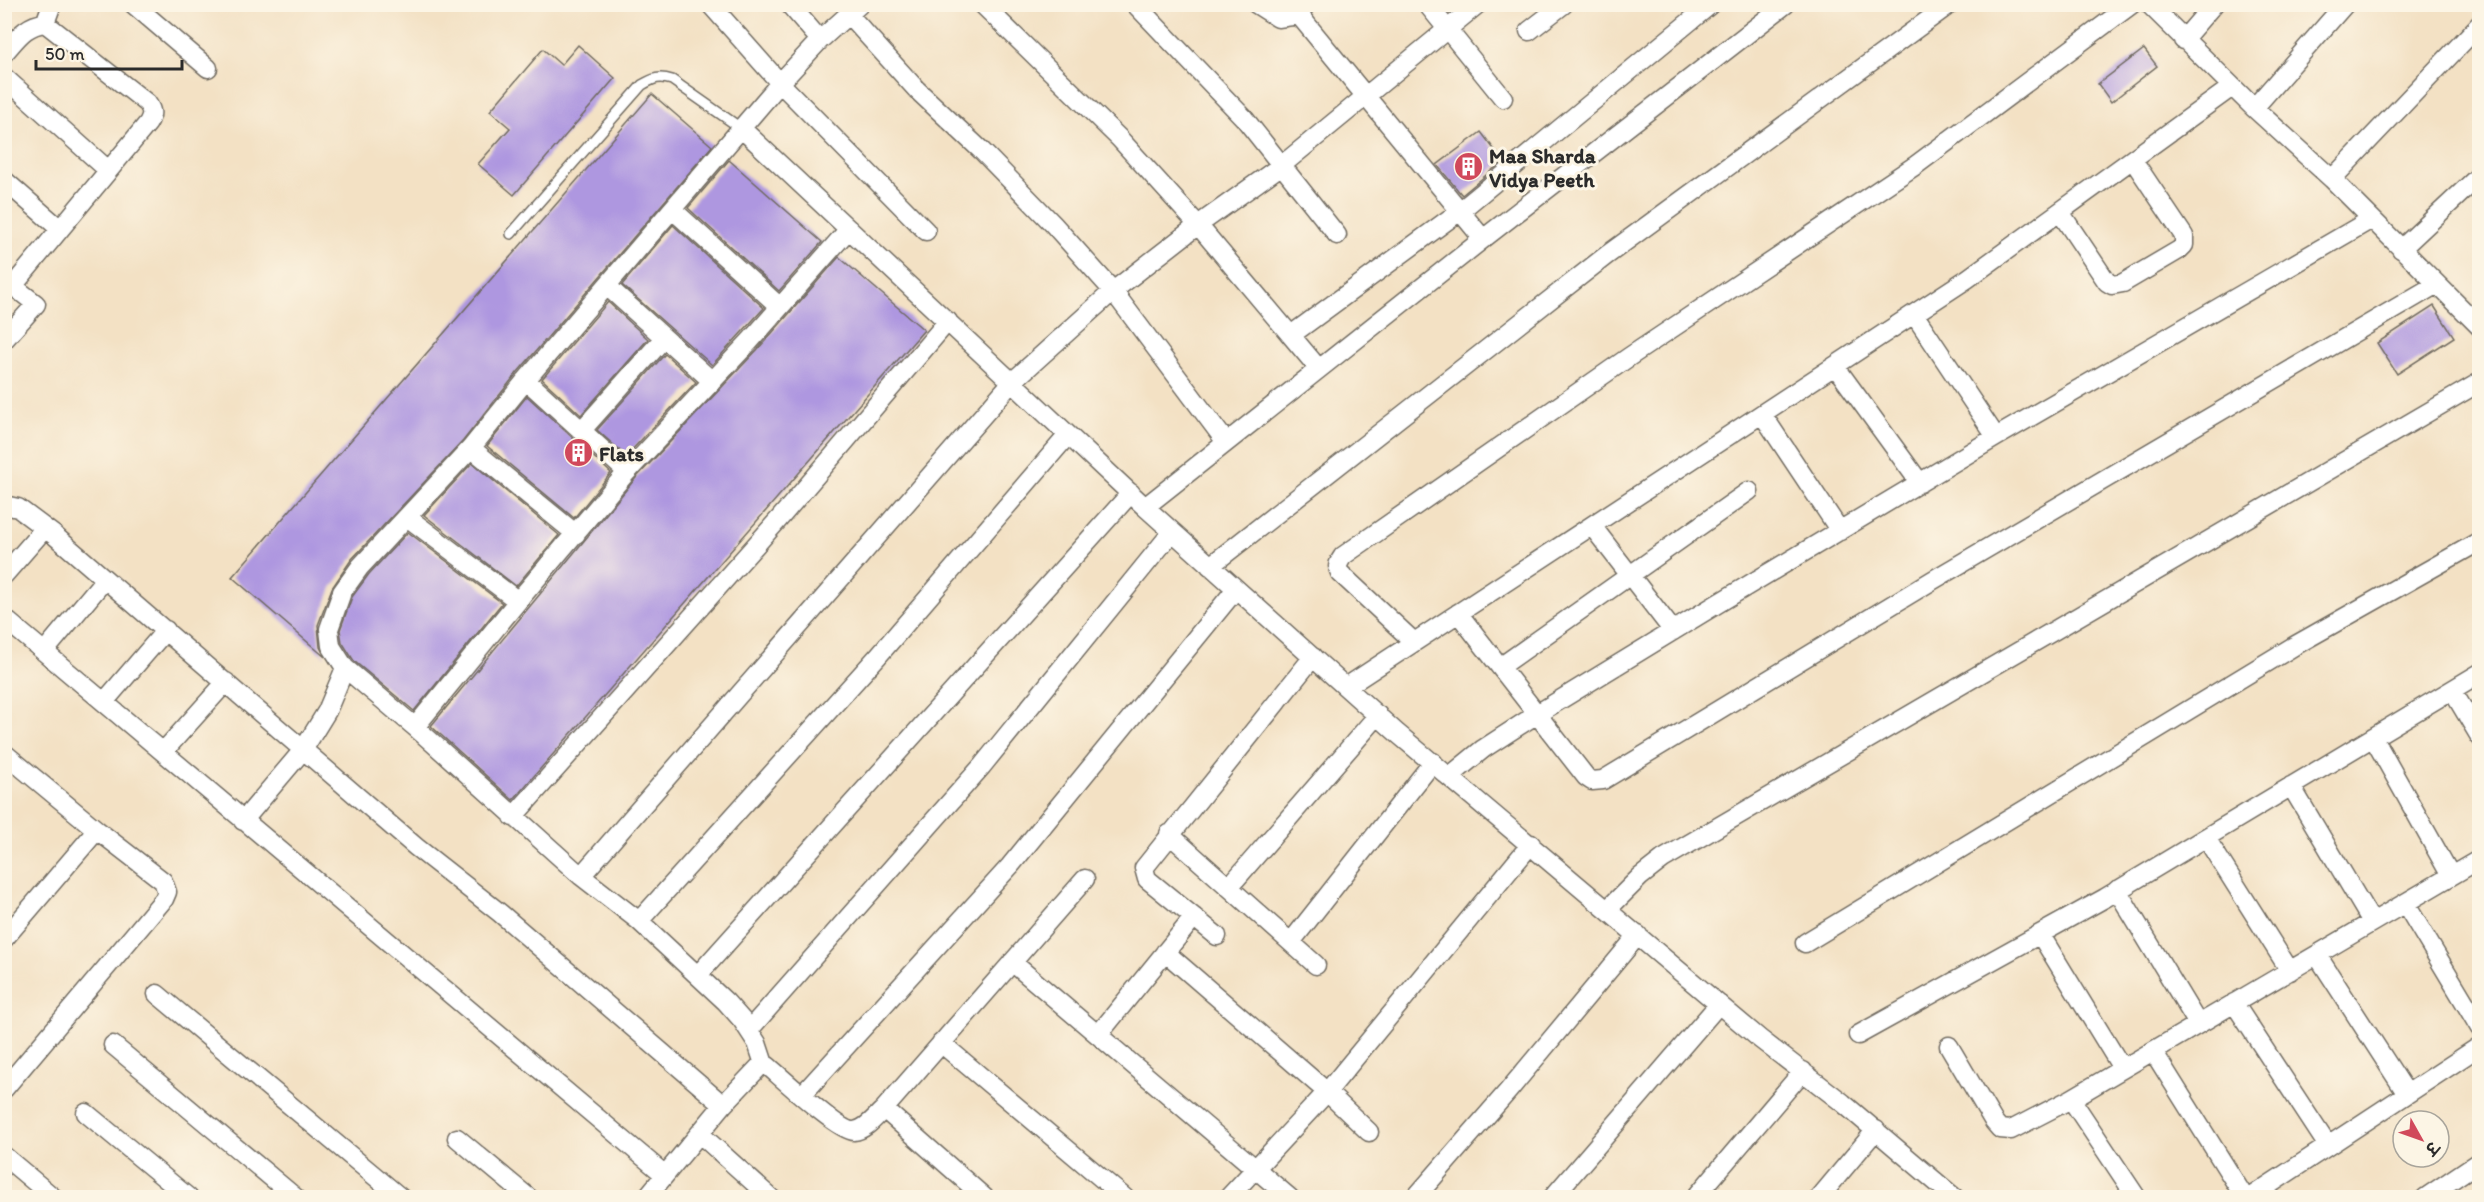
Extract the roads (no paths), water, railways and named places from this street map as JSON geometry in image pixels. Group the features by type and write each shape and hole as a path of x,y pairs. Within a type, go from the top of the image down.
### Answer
{"street":[{"path":"45,23 52,4"},
{"path":"133,4 208,68"},
{"path":"710,4 780,83 926,231"},
{"path":"789,4 820,40"},
{"path":"982,4 1119,138 1198,225 1319,369"},
{"path":"1135,4 1214,86 1282,165 1337,235"},
{"path":"1256,4 1278,18 1303,10 1364,96 1483,239"},
{"path":"1427,4 1503,98"},
{"path":"581,876 1012,381 1113,291 1198,225 1282,165 1478,4"},
{"path":"1529,31 1564,4"},
{"path":"1291,334 1460,211 1711,4"},
{"path":"1145,507 1483,239 1786,4"},
{"path":"1210,566 1608,255 1950,4"},
{"path":"1414,642 1340,573 1337,568 1343,556 1629,357 1916,165 2132,4"},
{"path":"2149,4 2183,40 2332,180 2480,327"},
{"path":"2183,40 2214,4"},
{"path":"2254,108 2345,4"},
{"path":"1085,879 884,1109 863,1128 855,1131 848,1130 764,1064 757,1043 749,1030 726,1002 698,975 639,921 581,876 513,817 415,727 345,668 331,646 329,629 339,600 360,567 471,448 526,380 780,83 820,40 855,10 917,90 982,151 1113,291 1226,442"},
{"path":"4,53 24,30 35,24 45,23 147,103 152,110 152,117 148,123 60,229 9,283 36,304 4,340"},
{"path":"2332,180 2480,24"},
{"path":"4,77 108,170"},
{"path":"1346,687 1914,314 2133,160 2232,87"},
{"path":"742,129 1172,532 1346,687 1719,1004 1876,1130 1954,1197"},
{"path":"2060,212 2112,285 2123,283 2179,250 2184,245 2184,236 2133,160"},
{"path":"2401,249 2480,175"},
{"path":"4,180 60,229"},
{"path":"673,210 780,307"},
{"path":"1450,776 1483,748 1673,631 1996,437 2370,220"},
{"path":"415,727 627,472 849,229"},
{"path":"1458,613 1586,777 1592,781 1603,780 1933,580 2437,284"},
{"path":"607,286 711,381"},
{"path":"1914,314 1996,437"},
{"path":"513,817 779,519 948,321"},
{"path":"582,430 664,338"},
{"path":"1835,366 1920,483"},
{"path":"526,380 627,472"},
{"path":"1608,909 1640,877 1663,859 2480,382"},
{"path":"1762,414 1840,531"},
{"path":"639,921 878,656 1068,435"},
{"path":"471,448 576,534"},
{"path":"1500,667 1749,491"},
{"path":"698,975 1131,493"},
{"path":"4,505 18,508 45,528 416,847 500,913 723,1105"},
{"path":"407,517 518,601"},
{"path":"1592,526 1673,631"},
{"path":"4,575 45,528"},
{"path":"749,1030 982,766 1172,532"},
{"path":"1805,943 2294,646 2480,541"},
{"path":"44,652 105,579"},
{"path":"802,1095 1010,866 1236,589"},
{"path":"4,618 664,1175"},
{"path":"104,702 166,630"},
{"path":"1217,936 1144,875 1144,868 1149,858 1313,657"},
{"path":"243,821 303,750 327,711 345,668"},
{"path":"1858,1035 2117,890 2480,673"},
{"path":"163,752 226,682"},
{"path":"2452,690 2480,737"},
{"path":"1228,887 1378,715"},
{"path":"2373,737 2451,876"},
{"path":"4,1089 164,899 167,892 163,881 7,759"},
{"path":"1291,942 1433,762"},
{"path":"2291,786 2372,922"},
{"path":"4,939 97,830"},
{"path":"1169,834 1316,965"},
{"path":"2206,838 2290,971"},
{"path":"1228,1197 1327,1092 1531,844"},
{"path":"1949,1046 1994,1122 2000,1129 2011,1130 2153,1051 2480,859"},
{"path":"2117,890 2198,1024"},
{"path":"2405,903 2480,1028"},
{"path":"1098,1035 1194,917"},
{"path":"2040,934 2122,1068"},
{"path":"1415,1197 1517,1081 1638,935"},
{"path":"1165,952 1327,1092 1369,1132"},
{"path":"2317,955 2407,1094"},
{"path":"1012,962 1290,1197"},
{"path":"157,994 401,1197"},
{"path":"2234,1003 2328,1146"},
{"path":"1552,1197 1719,1004"},
{"path":"941,1043 1125,1197"},
{"path":"113,1045 296,1197"},
{"path":"2153,1051 2247,1197 2480,1046"},
{"path":"652,1195 664,1175 723,1105 759,1066 764,1064"},
{"path":"1695,1197 1803,1071"},
{"path":"2071,1098 2137,1197"},
{"path":"884,1109 985,1197"},
{"path":"86,1113 189,1197"},
{"path":"1819,1197 1876,1130"},
{"path":"700,1134 771,1197"},
{"path":"457,1138 529,1197"},
{"path":"4,1156 54,1197"},
{"path":"2425,1197 2480,1161"}],"lane":[{"path":"511,234 642,85 654,78 662,76 672,80 742,129"}],"place":[{"name":"Maa Sharda Vidya Peeth","path":"1468,167"},
{"name":"Flats","path":"578,453"}]}
